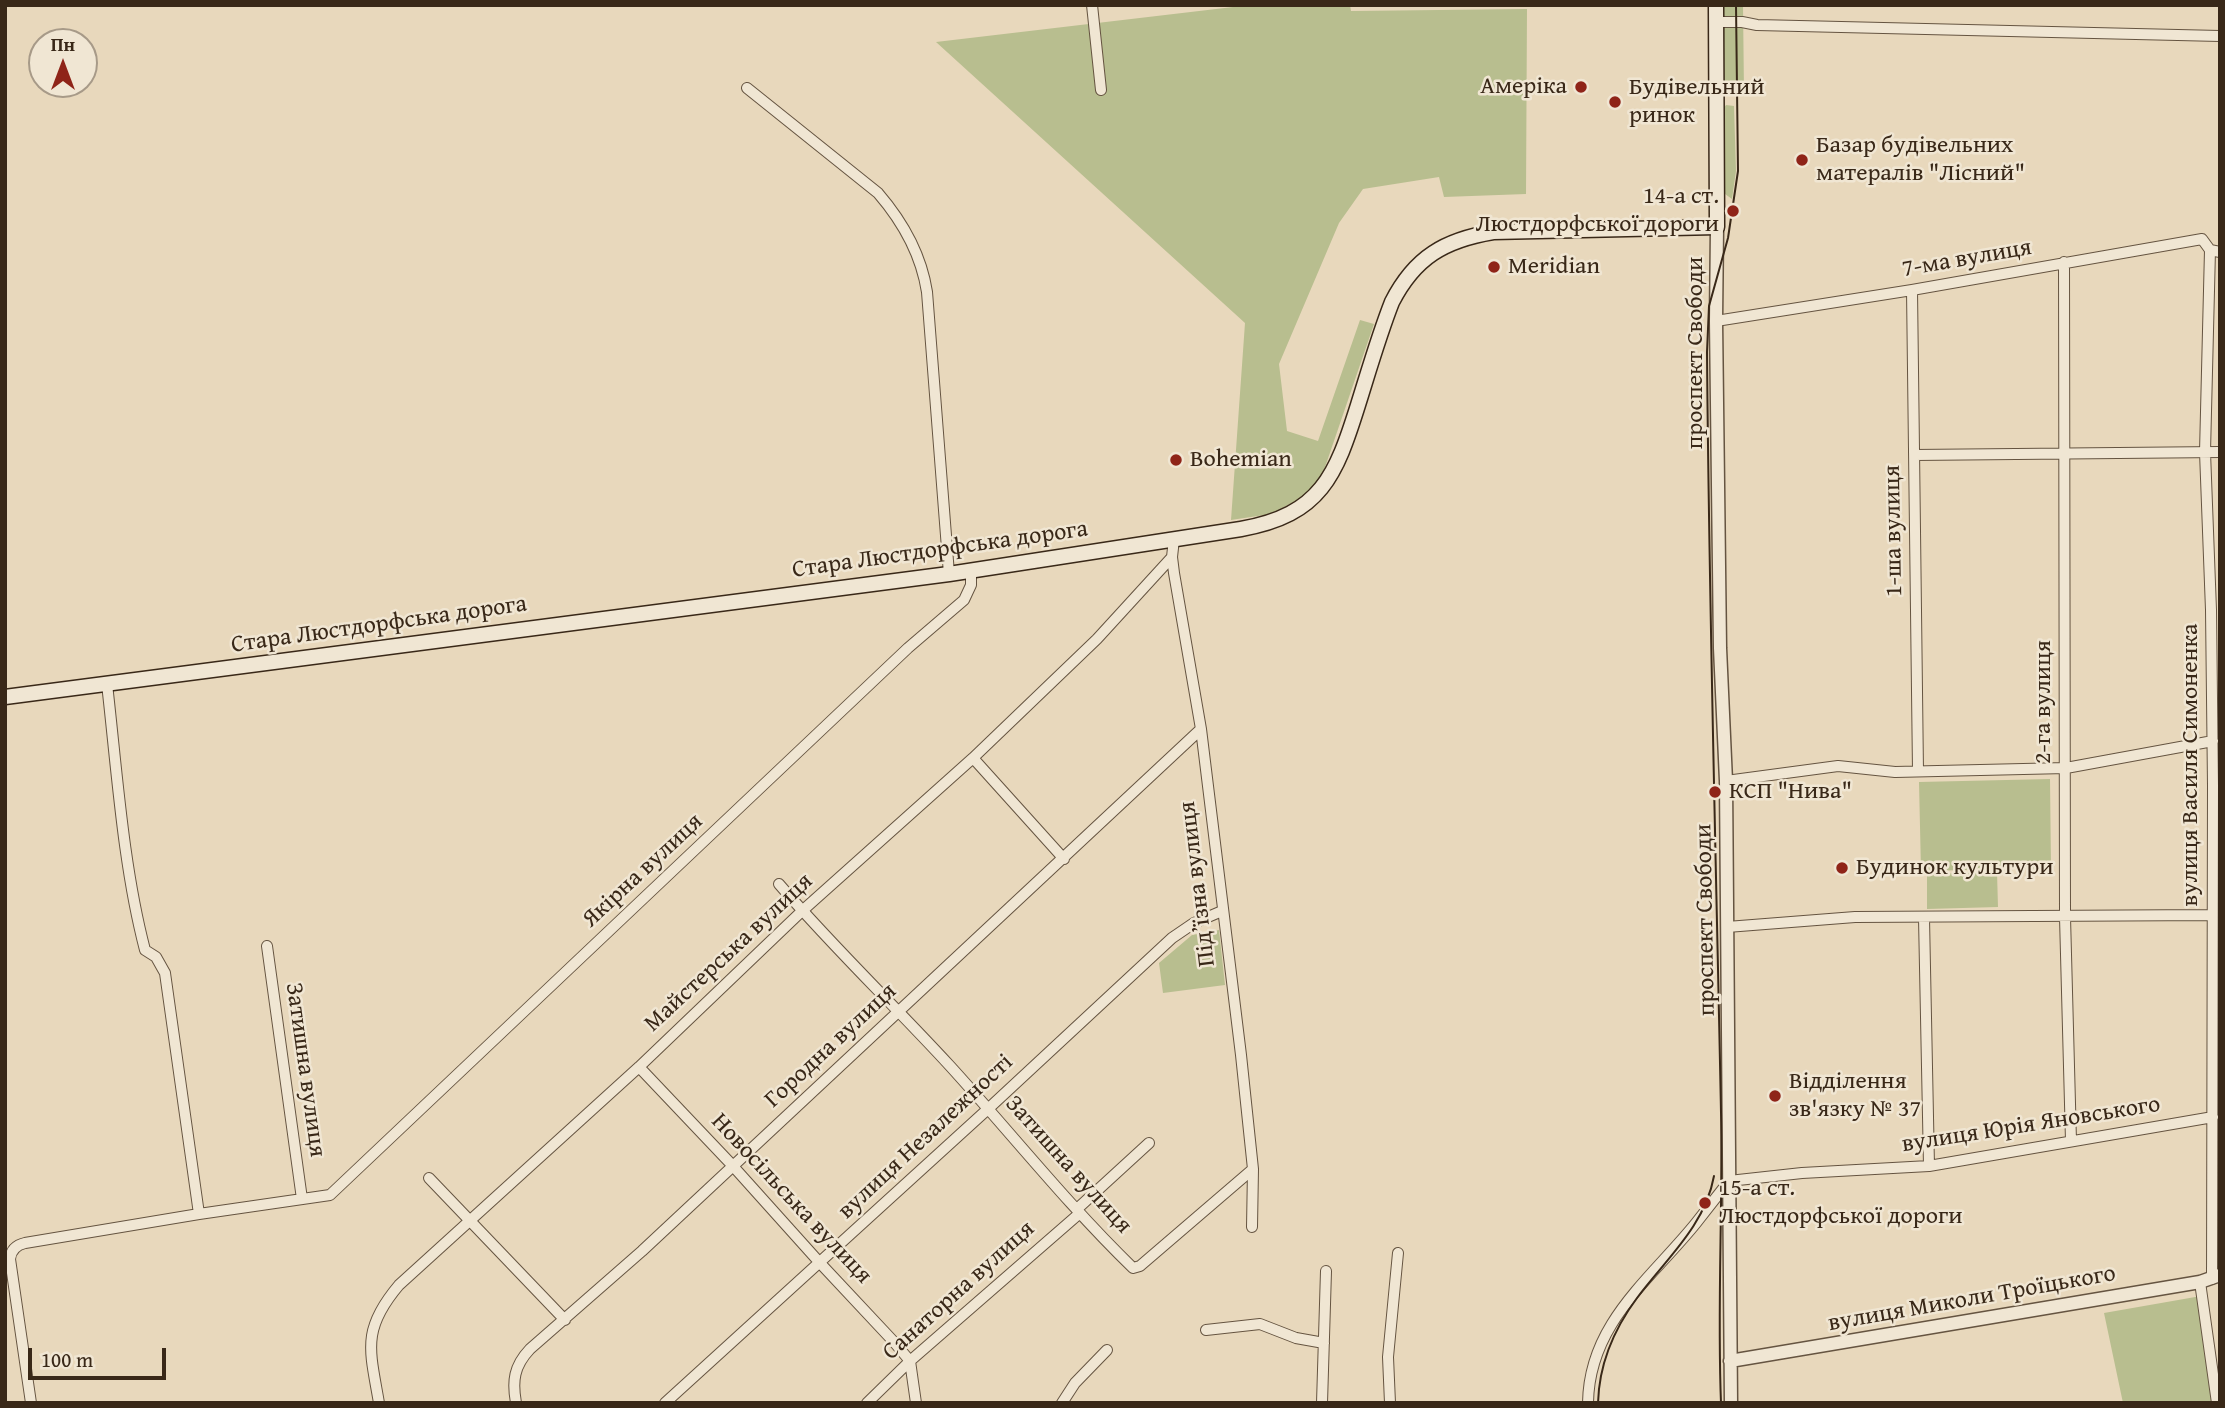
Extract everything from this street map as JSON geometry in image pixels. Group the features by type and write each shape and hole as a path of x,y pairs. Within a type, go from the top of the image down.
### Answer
{"main road":[{"path":"1716,5 1717,227"},
{"name":"Стара Люстдорфська дорога","path":"5,697 949,574 1241,529 1271,522 1296,510 1324,487 1339,460 1392,302 1411,271 1437,249 1471,236 1493,232 1717,227"}],"street":[{"path":"1092,5 1101,90"},
{"path":"1716,22 2220,36"},
{"path":"747,88 878,193 891,209 916,251 927,292 949,574"},
{"name":"проспект Свободи","path":"1717,227 1720,648 1726,781 1731,1403"},
{"name":"7-ма вулиця","path":"1716,321 2202,239 2215,251"},
{"name":"вулиця Василя Симоненка","path":"2215,251 2205,452 2215,609 2213,741 2217,786 2212,915 2211,1279 2217,1403"},
{"name":"2-га вулиця","path":"2064,262 2065,918 2071,1141"},
{"name":"1-ша вулиця","path":"1912,290 1918,771"},
{"path":"1914,455 2220,452"},
{"name":"Підʼїзна вулиця","path":"1174,539 1172,556 1201,729 1253,1169 1252,1227"},
{"name":"Майстерська вулиця","path":"379,1403 369,1344 378,1313 399,1286 639,1067 802,911 973,758 1097,639 1172,556"},
{"name":"Якірна вулиця","path":"302,1199 330,1195 908,648 964,600 971,584 971,570"},
{"path":"107,684 136,912 145,950 156,957 165,973 200,1213"},
{"name":"Городна вулиця","path":"516,1403 513,1377 519,1363 530,1349 642,1251 1201,729"},
{"path":"1726,781 1827,767 1895,772 2066,768 2213,741"},
{"path":"973,758 1064,859"},
{"name":"Затишна вулиця","path":"779,884 900,1011 1078,1211 1135,1269 1253,1169"},
{"name":"вулиця Незалежності","path":"665,1403 1172,938 1194,923 1222,911"},
{"path":"1727,927 1855,918 2212,915"},
{"path":"1924,918 1929,1166"},
{"name":"Затишна вулиця","path":"267,946 302,1199"},
{"name":"Новосільська вулиця","path":"639,1067 910,1361"},
{"name":"вулиця Юрія Яновського","path":"1729,1181 1802,1172 1929,1166 2213,1117"},
{"name":"Санаторна вулиця","path":"867,1403 1150,1143"},
{"path":"429,1178 565,1320"},
{"path":"1588,1403 1593,1364 1616,1317 1633,1292 1696,1224 1729,1181"},
{"path":"31,1403 10,1259 13,1249 18,1245 200,1213 302,1199"},
{"path":"1390,1403 1388,1357 1398,1253"},
{"path":"1322,1403 1326,1271"},
{"name":"вулиця Миколи Троїцького","path":"1730,1361 2211,1279"},
{"path":"1206,1330 1259,1324 1296,1338 1324,1343"},
{"path":"1062,1403 1075,1383 1107,1350"},
{"path":"910,1361 916,1403"}],"green space":[{"path":"1250,5 1350,5 1351,11 1527,9 1526,194 1444,197 1439,177 1363,189 1339,223 1279,364 1287,431 1318,441 1360,320 1374,324 1322,476 1303,497 1271,514 1231,520 1245,323 936,42"},
{"path":"1722,5 1743,5 1744,93 1727,92 1723,89"},
{"path":"1726,105 1734,106 1736,171 1732,199 1725,194 1723,109"},
{"path":"2050,779 2051,868 1921,871 1919,782"},
{"path":"1997,872 1998,907 1927,909 1927,874"},
{"path":"1219,930 1225,985 1163,993 1159,963 1192,935"},
{"path":"2201,1296 2214,1403 2123,1403 2104,1313"}],"tram line":[{"path":"1721,1403 1721,1112 1707,352 1709,306 1728,238 1738,171 1736,5"},
{"path":"1598,1403 1601,1375 1621,1322 1693,1226 1702,1211 1714,1176"}],"place":[{"name":"Амеріка","path":"1581,87"},
{"name":"Будівельний ринок","path":"1615,102"},
{"name":"Базар будівельних матералів \"Лісний\"","path":"1802,160"},
{"name":"14-а ст. Люстдорфської дороги","path":"1733,211"},
{"name":"Meridian","path":"1494,267"},
{"name":"Bohemian","path":"1176,460"},
{"name":"КСП \"Нива\"","path":"1715,792"},
{"name":"Будинок культури","path":"1842,868"},
{"name":"Відділення зв'язку № 37","path":"1775,1096"},
{"name":"15-а ст. Люстдорфської дороги","path":"1705,1203"}]}
